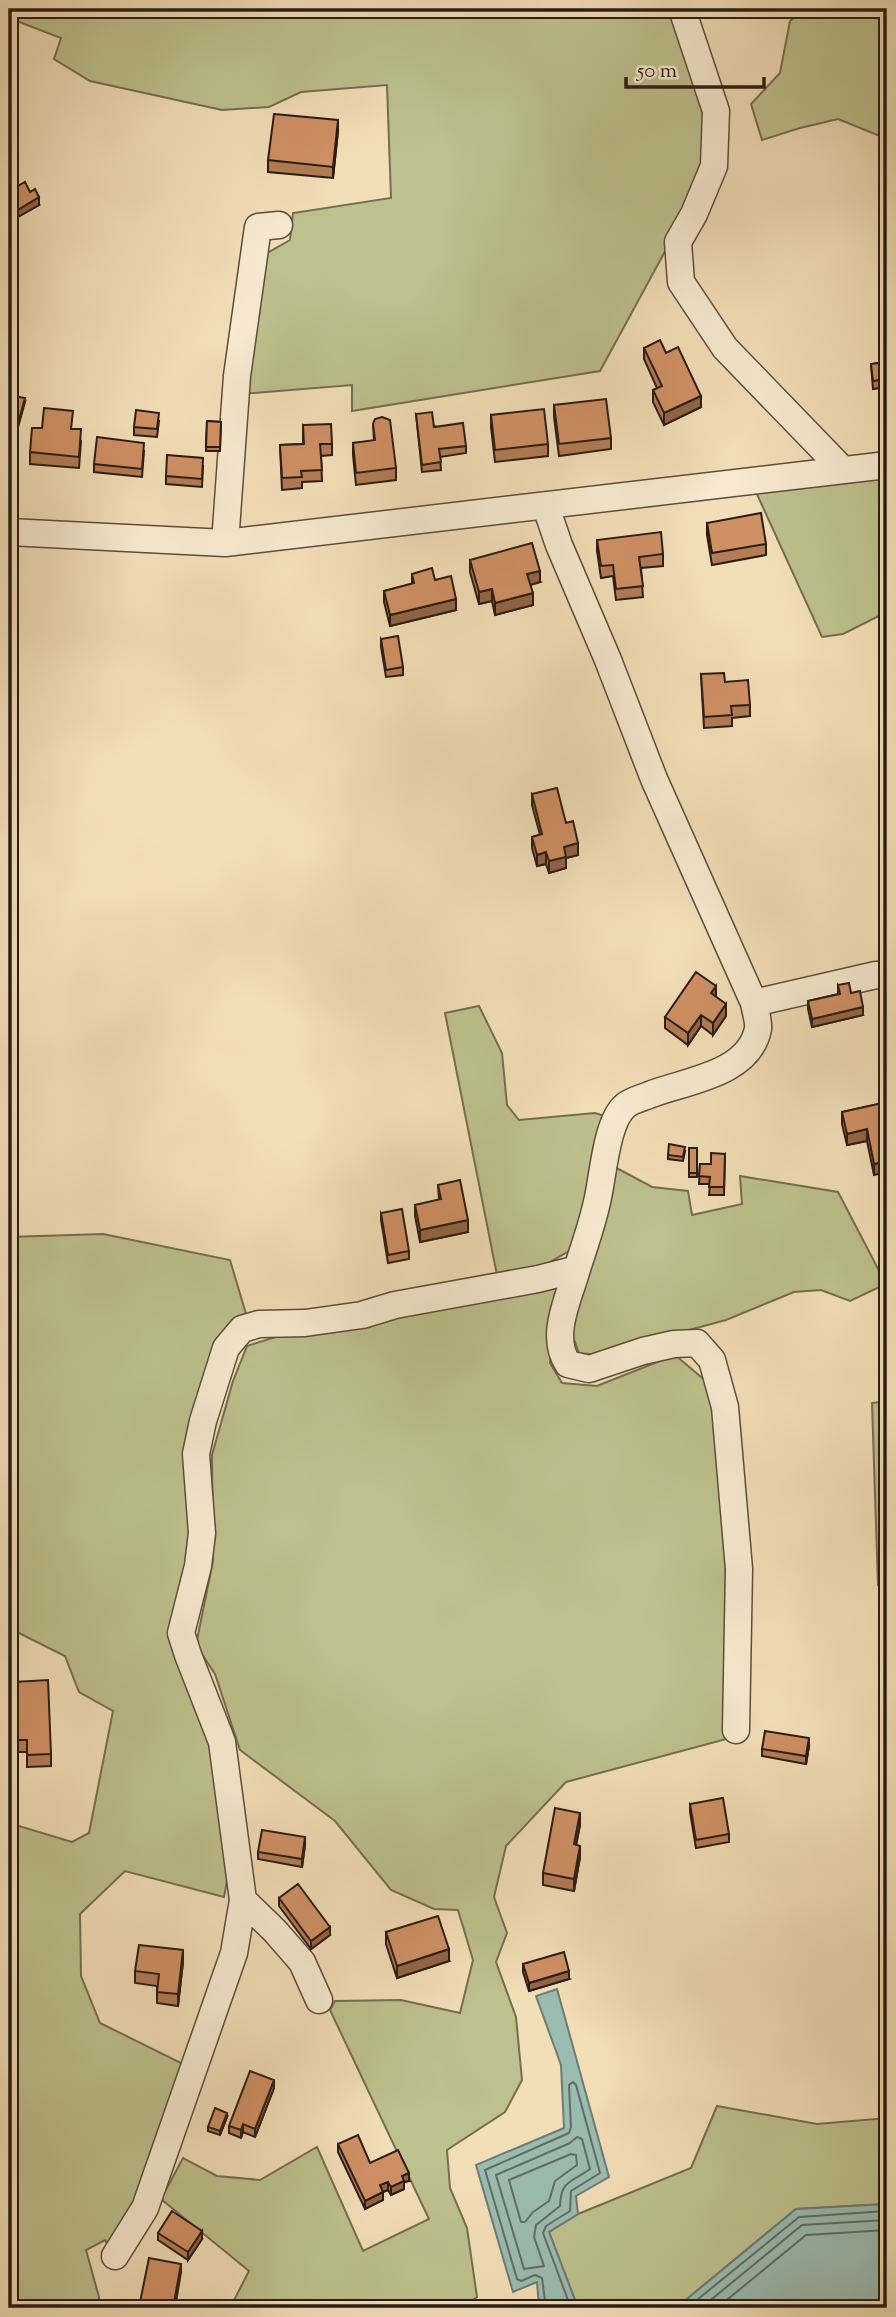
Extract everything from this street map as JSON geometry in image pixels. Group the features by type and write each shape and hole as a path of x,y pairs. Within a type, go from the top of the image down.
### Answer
{"street":[{"path":"682,9 716,111 714,166 694,214 678,242 681,282 725,348 843,470"},
{"path":"225,543 237,376 257,227 279,225"},
{"path":"9,532 225,543 887,465"},
{"path":"546,507 654,779 754,1003 758,1028 740,1059 722,1070 625,1105 618,1116 607,1145 597,1201 560,1328 559,1343 568,1364 589,1369 674,1344 697,1343 712,1360 725,1407 739,1569 736,1730"},
{"path":"754,1003 876,975 887,976"},
{"path":"116,2256 145,2208 234,1953 243,1900 222,1742 181,1633 198,1566 202,1533 196,1454 203,1421 226,1348 242,1329 259,1324 305,1323 362,1315 395,1305 538,1279 576,1269"},
{"path":"243,1900 302,1962 319,2000"}],"green space":[{"path":"9,9 673,9 709,113 704,162 669,244 600,371 352,411 352,385 242,394 262,256 290,240 293,213 391,198 387,85 301,92 269,107 222,110 90,81 54,59 61,38 9,18"},
{"path":"803,9 887,9 887,136 880,136 838,119 762,140 751,104 780,73 790,21"},
{"path":"887,477 887,612 843,634 822,637 756,492"},
{"path":"479,1006 502,1053 507,1105 519,1120 595,1113 608,1117 576,1247 543,1266 497,1275 445,1013"},
{"path":"611,1165 652,1187 688,1191 692,1215 742,1204 740,1176 838,1192 886,1284 850,1301 821,1290 794,1292 726,1320 597,1355 579,1353 572,1334 581,1285"},
{"path":"103,1234 230,1260 246,1314 222,1333 197,1403 196,1543 177,1626 218,1756 229,1870 224,1897 125,1871 80,1914 81,1976 100,2023 183,2064 137,2205 109,2247 105,2240 86,2250 99,2297 99,2308 9,2308 9,1823 72,1842 89,1833 113,1711 79,1692 65,1656 9,1630 9,1237"},
{"path":"562,1287 552,1325 550,1363 562,1383 597,1386 675,1355 707,1382 720,1450 728,1614 730,1738 566,1782 506,1846 494,1897 507,1933 496,1962 516,2017 522,2080 505,2112 447,2150 450,2188 467,2228 477,2297 461,2308 230,2308 249,2271 161,2199 183,2158 217,2176 260,2180 317,2147 363,2251 429,2219 330,2010 335,2001 401,2000 460,2013 473,1960 458,1910 434,1909 391,1890 335,1821 240,1750 215,1674 196,1645 213,1561 212,1455 233,1381 247,1346 285,1334 380,1321"},
{"path":"887,1401 887,1583 878,1585 872,1403"},
{"path":"717,2106 817,2124 887,2118 887,2204 796,2209 676,2308 578,2308 549,2232 578,2214 691,2168"}],"water":[{"path":"557,1989 609,2177 576,2196 578,2214 549,2232 578,2308 539,2308 537,2282 513,2292 476,2165 564,2128 561,2065 536,1996"},
{"path":"887,2204 887,2308 676,2308 796,2209"}],"building":[{"path":"274,114 338,120 333,167 268,160"},
{"path":"25,182 30,192 35,189 39,197 16,211 9,198 9,191"},
{"path":"660,340 666,353 678,347 701,396 664,413 653,390 662,386 644,348"},
{"path":"887,362 887,399 882,399 880,380 873,381 871,364"},
{"path":"14,396 25,398 17,427 9,425"},
{"path":"606,399 611,438 559,444 554,405"},
{"path":"44,408 73,411 71,429 81,429 79,457 30,452 32,428 42,428"},
{"path":"544,409 548,444 495,450 491,415"},
{"path":"136,410 159,413 157,429 134,427"},
{"path":"432,412 434,427 463,423 466,446 439,449 441,462 422,465 416,414"},
{"path":"382,417 390,420 396,468 356,473 353,443 375,440 373,424 375,419"},
{"path":"207,421 221,422 220,447 206,447"},
{"path":"331,424 332,444 320,444 322,470 301,471 302,477 282,478 280,445 304,444 303,425"},
{"path":"97,437 144,443 142,469 94,464"},
{"path":"167,455 203,458 202,479 166,476"},
{"path":"761,513 766,544 712,553 707,523"},
{"path":"661,532 663,554 639,557 643,586 616,589 613,565 601,566 597,540"},
{"path":"532,543 540,571 527,574 533,593 495,603 492,589 479,592 470,560"},
{"path":"432,568 435,580 451,576 456,599 390,615 384,591 414,583 412,574"},
{"path":"398,636 403,667 386,670 381,639"},
{"path":"9,665 15,666 11,693 9,693"},
{"path":"724,673 725,682 748,680 750,705 731,706 732,715 704,717 701,674"},
{"path":"557,788 566,823 573,821 578,843 564,847 566,857 549,861 546,852 537,855 532,837 542,834 532,794"},
{"path":"696,972 716,986 711,993 726,1004 713,1023 701,1015 688,1033 665,1017"},
{"path":"849,983 851,993 860,991 863,1007 812,1019 808,1001 840,994 838,985"},
{"path":"887,1102 887,1161 874,1164 867,1129 847,1134 842,1112"},
{"path":"669,1144 685,1147 683,1157 668,1155"},
{"path":"689,1148 697,1148 697,1173 689,1173"},
{"path":"711,1153 725,1154 724,1187 709,1187 710,1177 699,1176 700,1164 711,1164"},
{"path":"460,1180 468,1220 420,1230 415,1205 441,1199 438,1185"},
{"path":"402,1209 409,1251 388,1255 381,1213"},
{"path":"9,1649 17,1649 16,1673 9,1673"},
{"path":"48,1680 51,1754 27,1755 27,1740 17,1740 14,1682"},
{"path":"765,1731 809,1738 806,1756 762,1749"},
{"path":"723,1798 729,1834 696,1840 690,1804"},
{"path":"555,1808 580,1813 574,1844 580,1846 574,1879 543,1873"},
{"path":"262,1830 305,1837 302,1859 258,1852"},
{"path":"298,1884 330,1927 311,1941 279,1898"},
{"path":"438,1916 449,1949 397,1966 386,1932"},
{"path":"139,1945 183,1950 178,1994 157,1992 159,1974 135,1971"},
{"path":"564,1952 569,1971 529,1983 523,1964"},
{"path":"250,2071 274,2080 255,2129 243,2124 241,2130 229,2126"},
{"path":"215,2108 227,2113 220,2131 208,2127"},
{"path":"358,2135 370,2163 398,2150 409,2173 402,2176 404,2181 391,2187 388,2182 380,2185 383,2192 365,2201 338,2144"},
{"path":"172,2211 202,2231 188,2252 158,2233"},
{"path":"149,2258 181,2264 173,2308 139,2307"}]}
